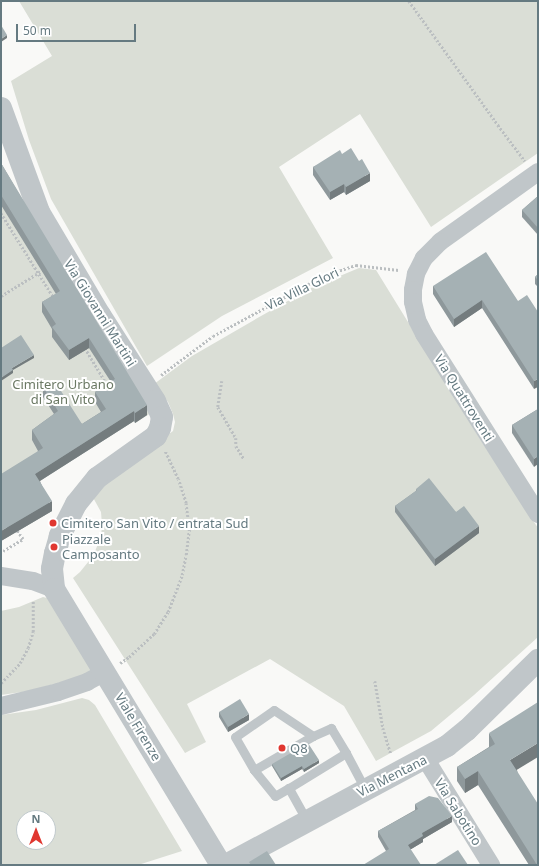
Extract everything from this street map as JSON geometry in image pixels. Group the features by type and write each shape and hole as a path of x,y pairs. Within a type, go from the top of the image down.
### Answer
{"street":[{"name":"Via Giovanni Martini","path":"1,108 39,212 100,315 160,409 162,417 160,428 156,436"},
{"path":"416,274 424,258 440,242 537,172"},
{"name":"Via Quattroventi","path":"416,274 412,290 417,320 438,356 538,514"},
{"path":"1,576 33,581 54,589 52,569 60,536 76,504 87,488 97,478 156,436"},
{"name":"Viale Firenze","path":"54,589 222,865"},
{"name":"Via Mentana","path":"226,865 447,746 467,730 538,660"},
{"path":"1,706 58,692 87,682 105,672"},
{"name":"Via Sabotino","path":"425,758 491,865"}],"lane":[{"path":"313,736 274,710 235,737 254,770 275,796 346,753"},
{"path":"254,770 313,736 331,728 365,789"},
{"path":"289,788 307,821"}],"path":[{"path":"409,1 498,125 537,172"},
{"path":"1,213 54,299"},
{"name":"Via Villa Glori","path":"145,385 213,336 321,277 356,265 388,268 416,274"},
{"path":"1,296 46,268"},
{"path":"83,345 111,391"},
{"path":"222,381 218,407 236,438 236,446 244,459"},
{"path":"105,672 129,657 154,634 168,612 182,575 189,529 186,503 169,459 156,436"},
{"path":"3,551 23,539 17,531"},
{"path":"1,683 20,663 28,648 33,632 34,600"},
{"path":"375,681 382,728 397,772"}],"green space":[{"path":"19,1 538,1 538,153 431,227 360,114 279,167 333,258 222,316 147,366 51,199 29,140 11,81 52,56"},
{"name":"Cimitero Urbano di San Vito","path":"1,172 151,413 135,423 134,421 36,483 52,511 1,541"},
{"path":"359,268 376,270 480,439 538,528 538,637 474,695 431,731 376,761 344,706 270,659 187,704 206,742 185,753 73,578 93,556 101,537 101,512 90,492 173,431 175,422 173,414 168,402 154,384 192,356 261,316 311,288"},
{"path":"43,597 47,598 92,667 87,675 29,691 1,695 1,611 19,607"},
{"path":"82,698 89,700 95,705 182,851 138,865 1,865 1,715 36,710"}],"building":[{"path":"1,25 7,35 1,39"},
{"path":"351,148 359,161 362,159 370,173 346,187 344,184 330,192 313,167 340,150 342,154"},
{"path":"1,163 147,405 135,413 134,411 35,474 52,501 1,531 1,474 43,448 32,430 58,411 43,387 54,380 82,424 106,409 95,392 115,379 89,338 69,350 52,327 56,324 42,302 60,291 1,195"},
{"path":"538,196 538,228 522,210"},
{"path":"486,252 518,301 527,295 538,312 538,379 534,381 482,300 454,319 433,286"},
{"path":"21,335 34,355 12,368 13,370 1,378 1,348"},
{"path":"538,409 538,456 534,459 512,425"},
{"path":"429,478 456,512 464,506 479,526 435,559 395,506 417,490 416,489"},
{"path":"240,699 249,714 228,727 219,712"},
{"path":"538,702 538,743 510,760 538,804 537,865 478,771 465,779 457,767 495,744 489,733"},
{"path":"308,743 319,760 304,769 302,766 281,778 272,764"},
{"path":"429,796 438,798 452,816 422,833 423,836 408,845 421,865 363,865 389,849 378,831 418,809 415,804"},
{"path":"458,850 468,865 434,865"},
{"path":"267,851 276,865 251,865 249,862"}],"place":[{"name":"Cimitero San Vito / entrata Sud","path":"53,523"},
{"name":"Piazzale Camposanto","path":"54,547"},
{"name":"Q8","path":"282,748"}]}
